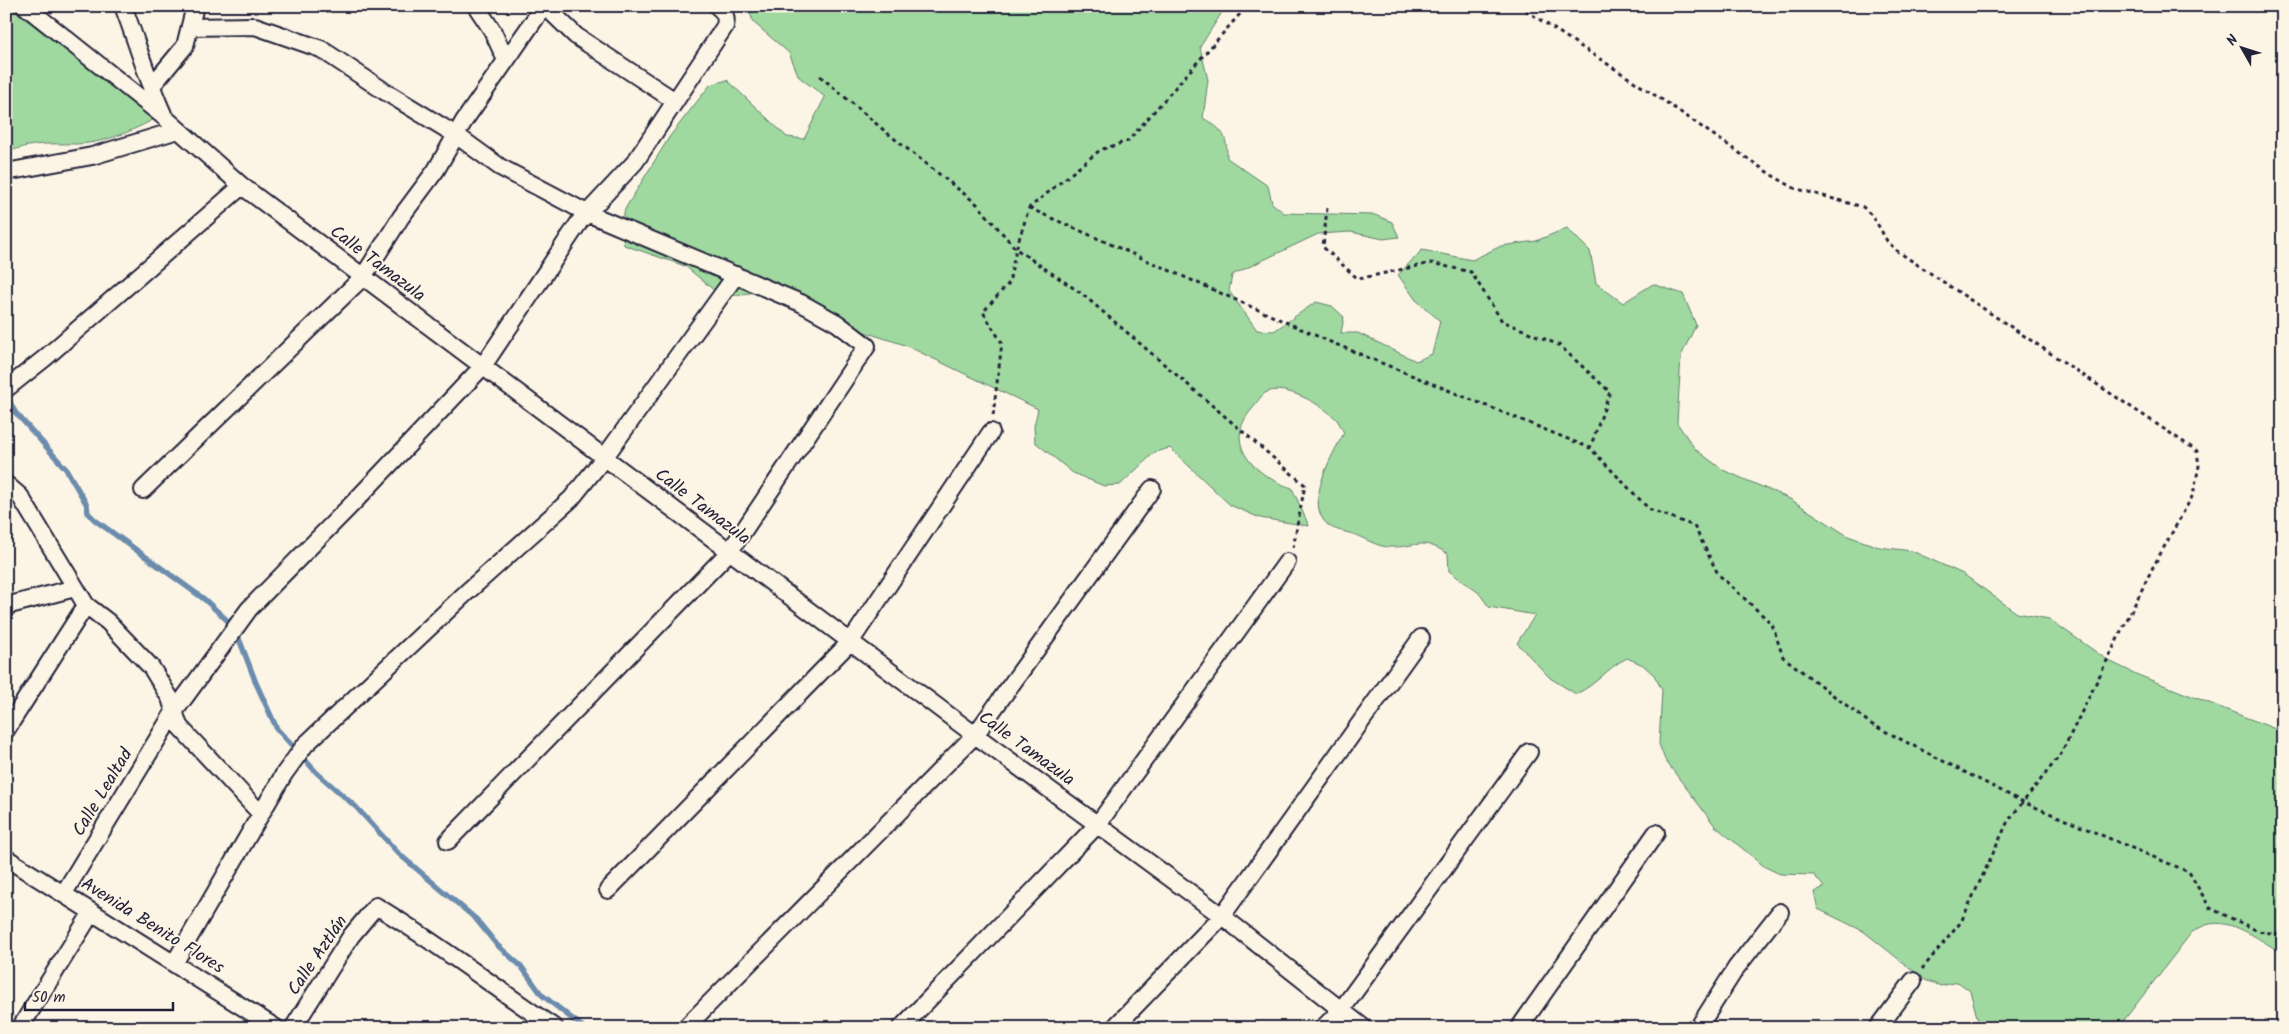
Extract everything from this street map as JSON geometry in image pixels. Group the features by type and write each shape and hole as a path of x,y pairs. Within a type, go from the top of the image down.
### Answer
{"street":[{"name":"Calle Tamazula","path":"25,6 164,116 242,186 604,458 852,641 975,735 1222,916 1364,1028"},
{"path":"123,6 141,52 151,87 164,116"},
{"path":"151,87 184,46 195,6"},
{"path":"476,6 492,30 506,60"},
{"path":"143,490 363,276 544,6 576,36 675,101"},
{"name":"Calle Lealtad","path":"64,893 174,712 255,602 358,500 483,366 580,221 631,168 725,26 724,12 717,6"},
{"path":"190,28 255,26 321,49 384,91 456,135 500,167 587,213 801,303 837,323 867,346 730,551 448,841"},
{"path":"6,172 92,156 178,130"},
{"path":"6,389 45,358 242,186"},
{"path":"175,962 261,814 304,745 467,592 571,498 604,458 736,275"},
{"path":"608,890 852,641 991,432"},
{"path":"6,484 20,496 86,605 108,622 151,667 170,698 179,726 261,814"},
{"path":"685,1028 975,735 1152,488"},
{"path":"902,1028 1098,824 1287,562"},
{"path":"6,606 75,588"},
{"path":"6,730 86,605"},
{"path":"1114,1028 1222,916 1421,638"},
{"path":"1323,1028 1342,1009 1529,752"},
{"path":"1518,1028 1656,833"},
{"name":"Avenida Benito Flores","path":"6,858 175,962 276,1028"},
{"name":"Calle Aztlán","path":"292,1028 351,936 376,906 424,934 503,993 555,1028"},
{"path":"20,1028 92,912"},
{"path":"1698,1028 1736,968 1780,912"},
{"path":"1878,1028 1913,981"}],"path":[{"path":"991,432 1002,343 983,312 1009,283 1016,248 1029,208 1100,150 1128,141 1247,6"},
{"path":"1519,6 1778,179 1794,188 1815,195 1863,207 1874,218 1887,241 1897,252 2178,437 2196,451 2199,466 2193,495 2154,567 2061,754 2008,821 1961,922 1913,981"},
{"path":"820,76 886,132 977,204 1016,248 1080,293 1305,485 1294,548 1287,562"},
{"path":"1029,208 1335,344 1590,448 1649,509 1694,526 1718,574 1772,624 1784,657 1871,724 1929,756 2023,802 2189,872 2210,908 2258,931 2283,935"},
{"path":"1327,208 1323,247 1358,279 1431,263 1471,272 1502,321 1559,345 1610,392 1590,448"}],"green space":[{"path":"6,6 156,118 127,132 96,142 32,145 6,153"},
{"path":"748,6 1226,6 1200,47 1208,80 1203,118 1215,126 1225,138 1227,158 1268,186 1272,203 1284,213 1375,215 1392,222 1399,237 1383,239 1351,232 1318,234 1232,275 1229,291 1257,330 1274,331 1316,302 1332,306 1344,317 1341,333 1358,333 1416,361 1432,354 1440,321 1416,300 1398,275 1422,250 1472,260 1501,246 1536,241 1567,228 1590,251 1596,283 1623,303 1653,284 1683,294 1696,325 1681,356 1677,423 1695,449 1723,470 1790,499 1848,536 1879,547 1912,551 1963,574 2017,613 2049,619 2109,661 2138,675 2283,732 2283,970 2279,951 2235,927 2215,923 2192,932 2118,1028 1980,1028 1970,991 1958,982 1941,986 1925,980 1863,931 1818,909 1814,892 1824,887 1814,875 1780,874 1765,867 1715,826 1665,760 1659,744 1662,690 1654,675 1643,665 1627,658 1619,662 1590,686 1576,694 1550,678 1517,643 1535,615 1489,607 1479,593 1449,571 1448,554 1431,545 1424,544 1398,547 1380,546 1328,525 1321,516 1318,505 1319,492 1327,466 1344,433 1337,420 1314,402 1293,393 1273,390 1265,393 1244,421 1240,434 1242,446 1247,457 1256,467 1266,476 1292,488 1309,526 1260,518 1230,505 1170,448 1155,452 1120,485 1104,486 1073,473 1035,442 1034,426 1038,409 905,345 858,330 762,291 731,296 716,292 685,266 624,245 621,225 625,209 670,136 710,85 727,80 787,137 804,139 825,97 799,77 789,53 753,22"}],"waterway":[{"path":"6,394 15,412 66,469 87,505 88,513 204,599 229,622 238,636 256,683 277,729 317,773 356,807 399,854 476,919 497,945 521,966 542,995 584,1028"}]}
